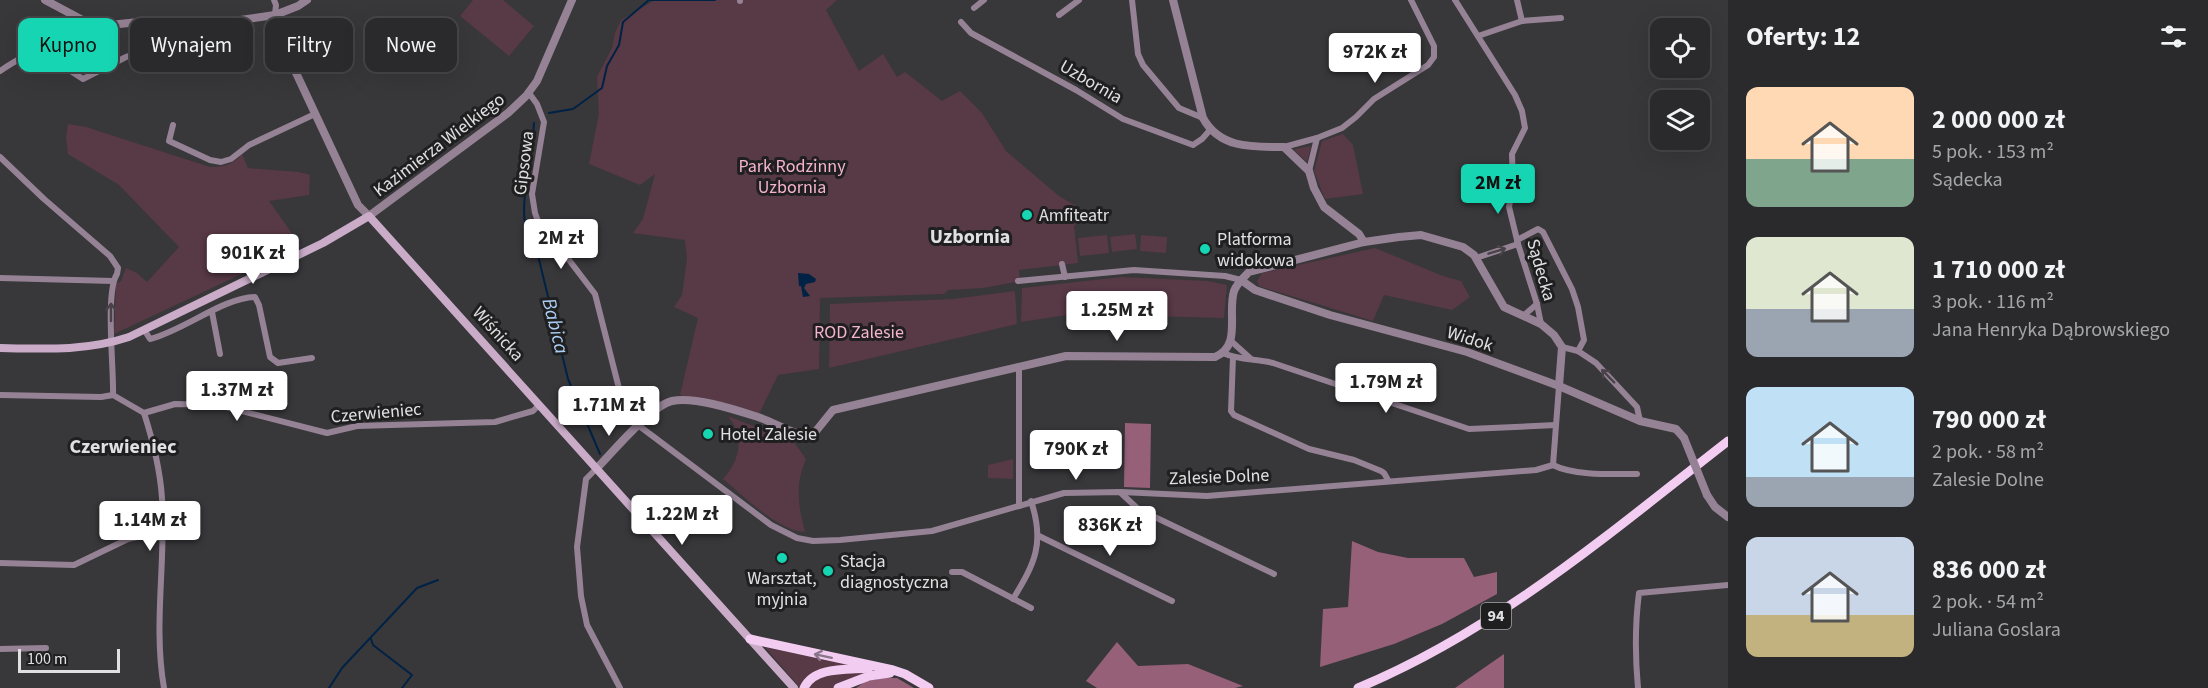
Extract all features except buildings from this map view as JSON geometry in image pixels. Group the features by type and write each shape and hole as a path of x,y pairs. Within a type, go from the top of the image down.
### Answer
{"main road":[{"path":"0,348 83,348 112,343 145,331 323,243 369,216"},
{"name":"Wiśnicka","path":"369,216 794,688"},
{"name":"94","path":"1358,688 1386,676 1496,616 1546,581 1728,441"},
{"path":"750,639 905,674 929,688"},
{"path":"804,688 810,678 824,672 880,668"},
{"path":"838,688 880,673 893,674 921,688"},
{"path":"851,688 858,680"}],"street":[{"path":"45,0 79,18"},
{"path":"274,0 276,5 273,21 275,27 358,205 369,216"},
{"path":"252,18 275,15 307,0"},
{"name":"Kazimierza Wielkiego","path":"369,216 508,113 529,93 572,0"},
{"path":"974,8 984,0"},
{"path":"1059,15 1078,0"},
{"path":"1132,0 1138,54 1143,65 1179,108 1203,118"},
{"path":"1173,0 1203,118 1210,130 1236,145 1284,147 1342,128 1374,99 1428,64 1434,57 1434,46 1411,0"},
{"name":"Sądecka","path":"1455,0 1515,95 1525,121 1523,135 1512,154 1513,184 1509,207 1517,242 1537,304 1540,324 1554,335 1562,347"},
{"path":"1516,0 1522,21"},
{"path":"1478,36 1522,21 1561,18"},
{"name":"Uzbornia","path":"961,22 971,33 1124,119 1192,145 1210,130"},
{"path":"0,71 18,59"},
{"path":"72,72 83,79 97,72"},
{"name":"Gipsowa","path":"529,93 537,104 544,122 532,194 535,213 542,232 569,260 595,294 626,416 639,425"},
{"path":"173,125 168,141 210,160 221,162 231,159 249,145 315,114"},
{"path":"1309,171 1317,138"},
{"path":"1284,147 1309,171 1314,188 1324,207 1359,234 1364,242"},
{"path":"0,157 44,199 111,256 118,268 113,281 113,395"},
{"path":"1476,258 1517,242 1538,229 1543,232 1572,289 1578,307 1584,340 1578,351"},
{"path":"620,688 587,625 581,596 577,547 586,479 639,425 669,401 684,399 759,418 797,435 809,436 833,410 1066,356 1215,357 1223,353 1231,341 1233,297 1241,280 1249,272 1364,242 1421,235 1463,247 1476,258 1504,307 1540,324"},
{"path":"1062,264 1065,277"},
{"path":"1018,281 1134,270 1225,276 1241,280"},
{"path":"0,278 113,281"},
{"name":"Widok","path":"1241,280 1255,290 1339,317 1467,352 1559,386 1640,421 1676,429 1684,438 1707,495 1728,517"},
{"path":"145,331 150,339 166,335 247,297 255,297 259,305 270,357 278,363 312,358"},
{"path":"1523,316 1537,304"},
{"path":"212,312 220,354"},
{"path":"1231,341 1251,358"},
{"path":"1637,474 1562,470 1553,465 1562,347 1578,351 1596,363 1637,407 1640,421"},
{"path":"1223,353 1233,357 1273,363 1469,429 1556,426"},
{"path":"1233,357 1231,411 1234,414 1308,449 1354,460 1381,471 1388,480"},
{"path":"1018,506 1019,366"},
{"path":"0,395 101,397 113,395 144,413 158,456 162,499 158,655 164,688"},
{"name":"Czerwieniec","path":"144,413 175,404 218,405 327,433 357,426 495,422 533,411 539,405"},
{"name":"Zalesie Dolne","path":"639,425 771,525 797,538 813,541 932,531 1064,493 1120,492 1207,496 1536,470 1553,465"},
{"path":"1120,492 1138,509 1274,574"},
{"path":"1013,599 1032,563 1039,536 1032,501"},
{"path":"0,563 74,565 128,539 142,536 162,538"},
{"path":"1039,536 1172,601"},
{"path":"952,572 962,573 1031,608"},
{"path":"1638,688 1636,662 1639,593 1728,585"},
{"path":"0,649 46,648"}],"green space":[{"path":"473,0 503,0 534,26 509,56 460,16"},
{"name":"Park Rodzinny Uzbornia","path":"655,0 837,0 826,10 859,71 883,54 897,77 905,72 942,101 960,91 982,113 1006,151 1059,196 1088,213 1074,226 1078,263 1019,270 1020,281 983,288 948,290 944,294 820,298 819,369 778,375 759,414 680,395 698,318 674,307 682,295 687,259 685,240 633,233 643,219 655,174 640,185 589,164 599,113 597,77 612,48 621,20"},
{"path":"68,124 86,127 210,167 228,165 242,154 248,168 310,175 309,195 269,201 301,246 114,334 116,284 121,281 126,268 137,273 147,282 179,247 119,185 68,154 66,138"},
{"path":"1343,134 1353,145 1363,194 1325,199 1314,171 1322,141"},
{"path":"1311,146 1307,162 1295,151 1295,149"},
{"path":"1135,234 1137,249 1112,252 1110,237"},
{"path":"1107,235 1109,253 1080,256 1078,238"},
{"path":"1141,235 1167,237 1166,253 1140,251"},
{"path":"1375,248 1461,281 1470,297 1452,310 1384,295 1373,321 1259,286 1257,281 1262,273"},
{"path":"1122,277 1208,281 1227,285 1224,318 1073,314 1021,322 1022,288"},
{"name":"ROD Zalesie","path":"1015,291 1017,324 829,368 830,304 953,299"},
{"path":"728,416 794,442 806,459 799,486 805,532 784,526 773,519 723,479 737,457 738,449 737,432"},
{"path":"1013,459 1013,479 988,478 988,465"},
{"path":"765,647 856,666 830,668 800,688"},
{"path":"866,672 832,688 808,688 820,678 827,676"}],"shaded area":[{"path":"1125,423 1151,424 1150,488 1124,487"},
{"path":"1352,541 1378,552 1408,558 1464,558 1474,577 1497,572 1497,594 1442,624 1394,644 1320,667 1323,609 1348,607"},
{"path":"1117,642 1138,666 1188,664 1243,686 1235,688 1097,688 1086,681"},
{"path":"1504,654 1504,688 1455,688"},
{"path":"897,678 914,688 856,688 866,681"}],"water":[{"path":"798,273 809,274 816,279 815,282 806,284 804,288 810,296 803,297"}],"waterway":[{"name":"Babica","path":"549,113 573,109 602,88 607,66 619,45 623,22 649,0 715,0"},
{"name":"Babica","path":"534,123 524,217 535,243 568,379 600,454"},
{"name":"Babica","path":"329,688 342,668 417,588 438,580"},
{"path":"371,639 373,645 412,675 402,688"}],"place":[{"name":"Amfiteatr","path":"1027,215"},
{"name":"Platforma widokowa","path":"1205,249"},
{"name":"Hotel Zalesie","path":"708,434"},
{"name":"Warsztat, myjnia","path":"782,558"},
{"name":"Stacja diagnostyczna","path":"828,571"}],"district":[{"name":"Uzbornia","path":"970,237"},
{"name":"Czerwieniec","path":"123,447"}]}
